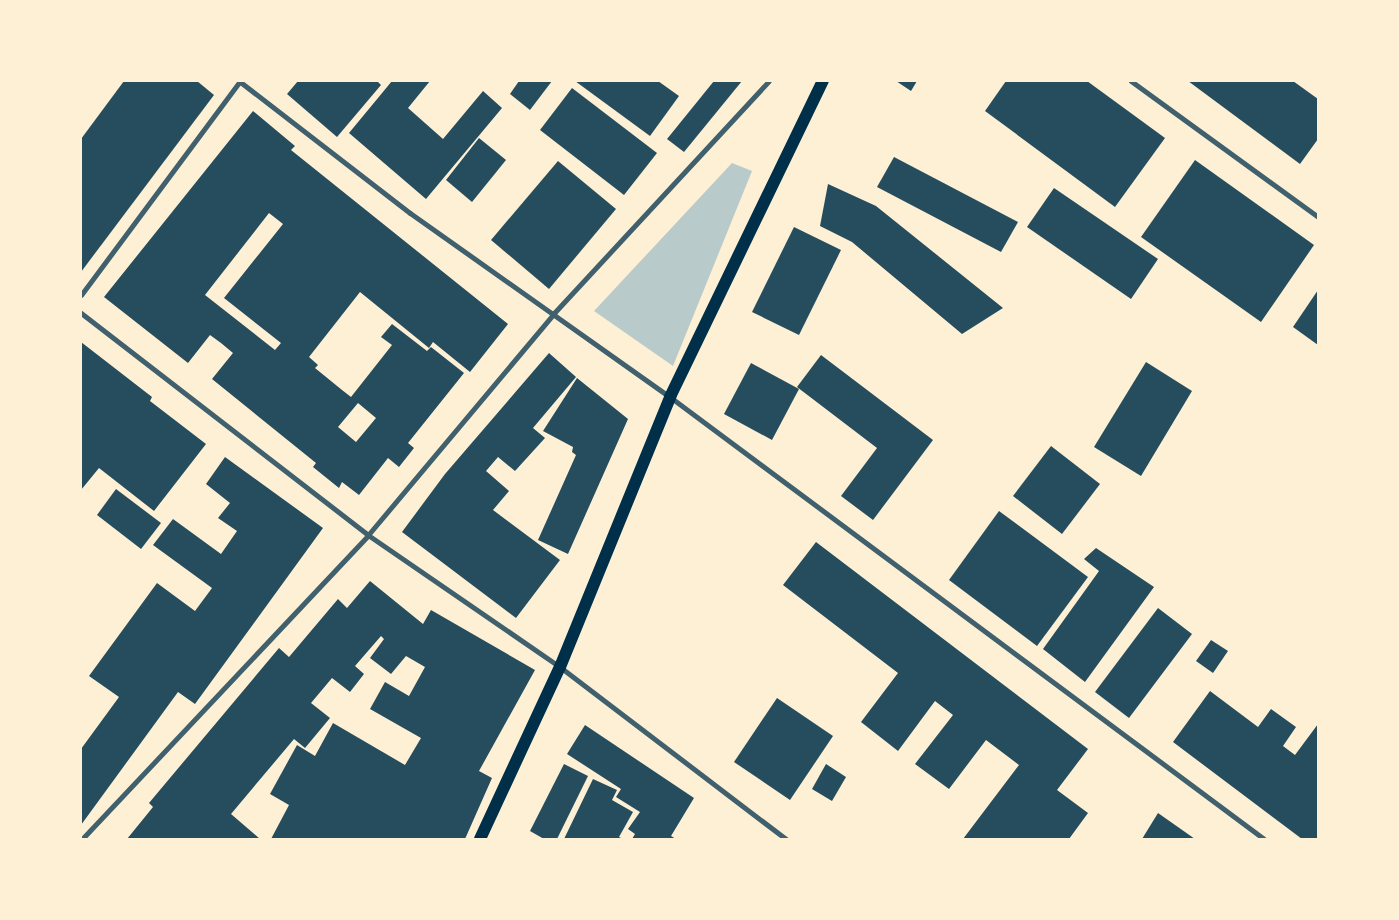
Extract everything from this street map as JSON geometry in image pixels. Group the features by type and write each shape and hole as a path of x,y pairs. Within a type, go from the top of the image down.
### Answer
{"main road":[{"path":"480,839 560,667 670,397 823,81"}],"street":[{"path":"81,295 239,81 410,213 554,313 670,397 1264,839"},
{"path":"82,839 368,535 554,313 769,81"},
{"path":"1132,81 1318,217"},
{"path":"81,313 368,535 560,667 786,839"}],"shaded area":[{"path":"732,163 752,171 673,366 594,311"}],"building":[{"path":"124,81 197,81 214,95 81,272 81,139"},
{"path":"298,81 377,81 381,85 337,137 287,94"},
{"path":"392,81 430,81 408,108 443,139 483,91 502,108 426,199 349,133"},
{"path":"519,81 552,81 530,110 510,94"},
{"path":"575,81 658,81 679,96 650,136"},
{"path":"714,81 742,81 684,152 667,139"},
{"path":"896,81 917,81 911,91"},
{"path":"1006,81 1087,81 1165,138 1115,207 985,111"},
{"path":"1188,81 1293,81 1318,99 1318,139 1300,164"},
{"path":"572,88 657,153 624,195 540,130"},
{"path":"253,111 295,146 291,150 508,324 470,372 433,342 429,348 360,292 309,357 318,365 315,368 342,390 351,397 392,345 381,337 392,324 427,351 431,347 464,373 408,443 414,448 399,467 388,458 359,495 342,482 339,488 313,467 316,463 212,379 233,353 221,343 210,335 188,363 104,297","holes":["269,213 283,224 224,298 281,343 275,350 205,295","358,403 376,418 356,442 338,427"]},
{"path":"479,138 506,160 472,202 446,180"},
{"path":"894,157 1018,222 1001,252 877,187"},
{"path":"1195,160 1314,245 1261,322 1141,237"},
{"path":"558,161 616,209 549,289 491,240"},
{"path":"828,184 876,206 1003,308 962,334 852,242 820,226"},
{"path":"1054,188 1158,259 1131,299 1027,227"},
{"path":"794,227 841,250 799,335 752,312"},
{"path":"1318,290 1318,345 1293,327"},
{"path":"81,342 152,397 150,401 206,444 154,511 99,468 81,490"},
{"path":"549,353 576,377 533,428 545,438 515,471 498,457 486,471 509,491 493,510 560,560 516,618 402,532 445,474"},
{"path":"821,355 933,440 873,520 841,496 877,448 797,387"},
{"path":"1146,362 1192,391 1141,476 1094,447"},
{"path":"751,363 799,389 772,440 724,414"},
{"path":"577,378 628,419 568,554 538,540 576,455 572,452 573,447 543,431"},
{"path":"1051,446 1100,484 1062,534 1013,496"},
{"path":"225,457 323,528 195,704 178,692 81,825 81,749 119,697 89,676 157,583 195,611 212,588 153,545 173,519 221,554 237,531 218,518 230,503 206,484"},
{"path":"116,489 161,523 141,549 97,515"},
{"path":"999,511 1088,577 1037,646 949,580"},
{"path":"816,542 1088,749 1057,790 1088,813 1069,839 963,839 1019,765 986,740 949,789 915,764 953,715 935,701 898,751 861,722 898,673 783,585"},
{"path":"1096,548 1154,587 1085,682 1043,649 1099,571 1084,559"},
{"path":"370,581 423,624 431,610 535,670 479,771 492,778 465,839 271,839 289,805 270,794 297,745 315,756 333,723 405,765 421,738 370,709 385,682 409,696 425,667 406,656 391,674 370,658 384,639 381,636 355,666 364,674 350,692 332,678 311,703 330,718 305,748 294,739 231,814 260,839 127,839 153,807 149,803 279,648 289,657 338,599 347,608"},
{"path":"1158,608 1192,634 1129,718 1095,692"},
{"path":"1211,640 1228,651 1213,673 1196,661"},
{"path":"1210,691 1258,727 1271,709 1296,727 1283,746 1295,755 1318,724 1318,839 1302,839 1173,742"},
{"path":"777,698 833,736 790,800 734,762"},
{"path":"585,725 694,798 671,836 676,839 632,839 635,834 628,829 640,812 616,797 621,789 567,754"},
{"path":"564,764 588,776 557,839 544,839 530,831"},
{"path":"826,764 846,777 832,801 812,789"},
{"path":"593,779 617,790 612,800 633,812 619,837 623,839 564,839"},
{"path":"1158,813 1195,839 1142,839"}]}
